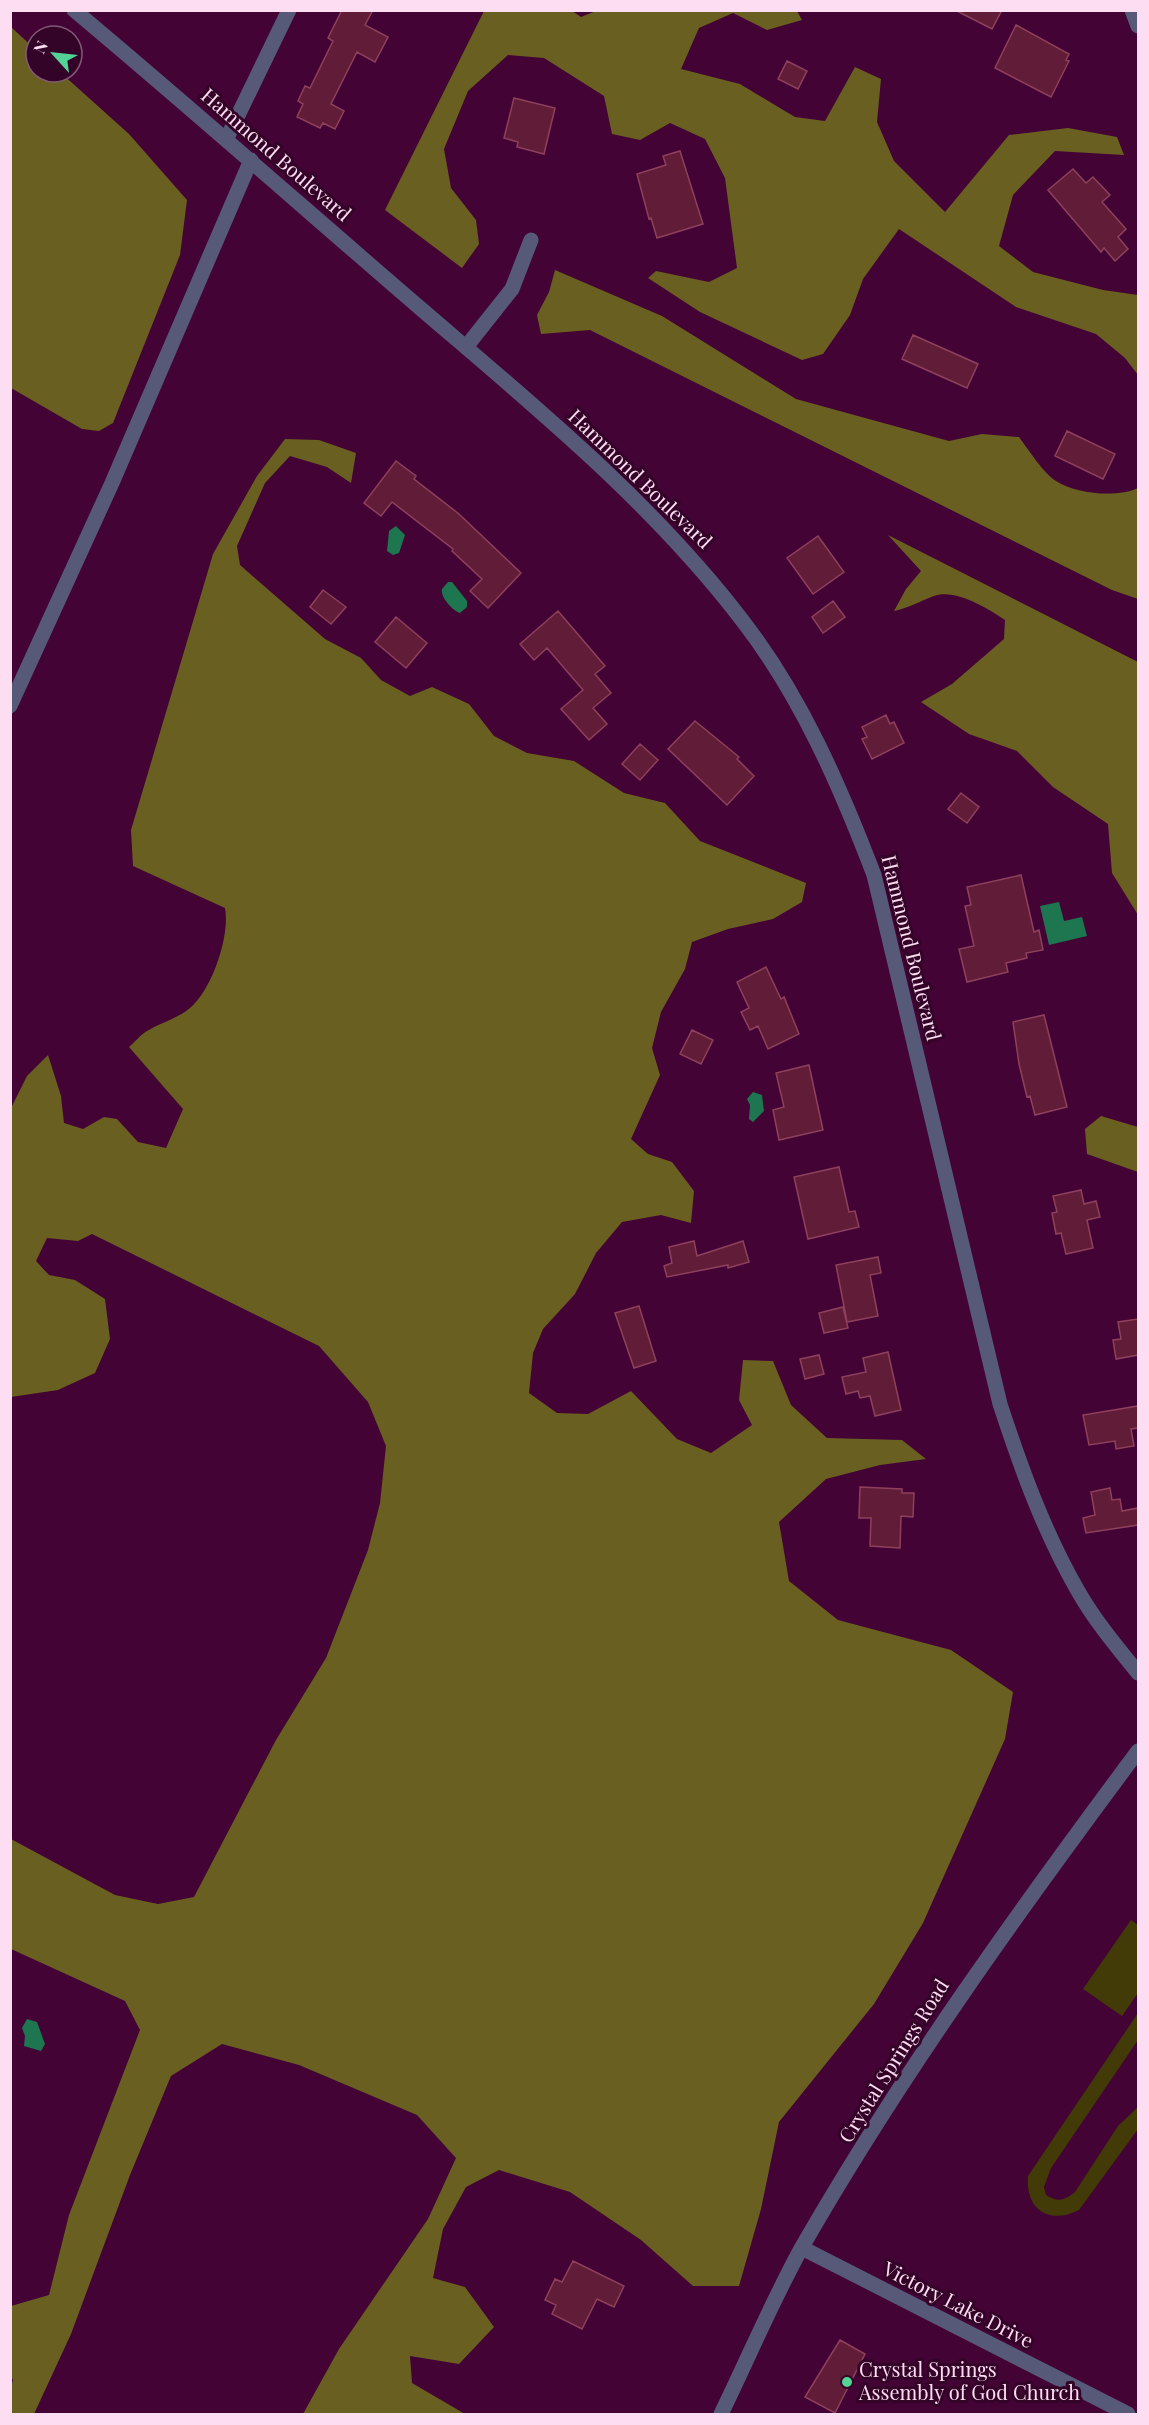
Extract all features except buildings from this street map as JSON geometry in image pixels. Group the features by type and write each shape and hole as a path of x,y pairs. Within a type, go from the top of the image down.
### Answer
{"street":[{"name":"Hammond Boulevard","path":"74,10 226,138 582,449 656,519 698,565 743,621 772,662 819,745 846,802 874,875 1000,1404 1026,1483 1078,1591 1105,1631 1138,1673"},
{"path":"226,138 289,10"},
{"path":"1132,10 1138,27"},
{"path":"10,706 112,483 251,160"},
{"path":"466,347 512,289 531,240"},
{"name":"Crystal Springs Road","path":"721,2415 801,2248 949,2011 1019,1911 1138,1752"},
{"name":"Victory Lake Drive","path":"801,2248 1128,2415"}],"shaded area":[{"path":"484,11 572,11 581,17 596,11 797,11 802,20 767,30 733,13 699,28 681,69 740,84 795,117 825,121 855,67 881,79 877,122 894,161 945,212 1009,135 1068,128 1117,137 1124,155 1055,151 1013,195 999,246 1033,272 1103,290 1138,295 1138,375 1125,358 1096,334 1016,307 899,229 863,279 850,315 823,354 802,360 700,312 648,278 656,271 709,282 737,268 725,178 705,139 670,123 640,140 612,134 604,96 544,58 508,55 468,91 444,149 451,188 476,220 479,244 462,268 385,210"},
{"path":"11,27 24,39 24,84 73,84 129,134 187,200 180,255 113,423 99,431 82,429 11,388"},
{"path":"555,270 662,316 796,399 949,441 982,434 1019,437 1046,473 1064,485 1085,492 1108,494 1138,488 1138,599 1112,590 590,330 541,334 537,315 549,292"},
{"path":"285,439 319,440 356,453 351,483 327,467 290,456 265,483 237,546 240,565 325,639 361,658 381,680 410,696 432,687 469,704 494,736 527,753 574,761 624,793 665,803 700,841 806,883 802,902 773,919 728,929 692,942 685,969 661,1012 652,1048 660,1075 631,1139 648,1154 672,1162 694,1191 691,1223 661,1215 622,1222 596,1253 575,1294 543,1329 533,1353 529,1393 557,1413 588,1414 631,1391 677,1439 711,1453 752,1425 739,1400 743,1360 773,1361 791,1405 827,1438 902,1440 926,1459 880,1465 826,1479 779,1522 789,1581 838,1620 951,1650 1013,1692 1005,1739 923,1923 874,2004 779,2122 761,2209 739,2286 693,2286 641,2240 570,2192 499,2170 466,2187 443,2229 433,2278 465,2287 494,2327 459,2364 410,2356 412,2383 465,2414 303,2414 339,2349 428,2219 456,2158 417,2115 299,2065 222,2044 171,2076 130,2175 71,2334 34,2414 11,2414 13,2380 10,2374 11,2306 49,2295 69,2215 140,2030 125,2001 11,1949 11,1839 115,1895 158,1904 194,1897 276,1740 326,1658 368,1550 380,1503 386,1446 368,1402 319,1346 92,1234 78,1241 47,1238 36,1261 49,1275 75,1280 105,1299 110,1339 95,1373 58,1390 11,1397 11,1108 27,1076 48,1055 61,1096 64,1123 83,1129 104,1117 117,1119 138,1142 166,1148 183,1109 129,1047 142,1034 190,1008 202,994 214,971 223,944 225,908 133,866 131,830 213,554 257,476"},
{"path":"396,526 405,535 399,553 393,555 387,551 389,531"},
{"path":"888,535 1138,662 1138,915 1112,873 1108,824 1053,787 1017,751 969,734 921,702 952,684 1004,639 1005,620 971,601 942,594 894,611 906,589 921,571"},
{"path":"448,582 452,582 467,601 467,607 460,613 451,607 443,596 442,589"},
{"path":"1059,902 1064,921 1082,917 1087,936 1049,945 1040,906"},
{"path":"753,1092 762,1095 764,1111 753,1122 749,1119 750,1105 747,1099"},
{"path":"1101,1116 1138,1127 1138,1172 1087,1154 1085,1129"},
{"path":"1131,1920 1138,1925 1138,1993 1122,2016 1083,1989"},
{"path":"1138,2013 1138,2040 1051,2168 1044,2187 1046,2195 1061,2200 1075,2192 1118,2126 1138,2107 1138,2129 1079,2210 1058,2216 1049,2215 1035,2206 1028,2188 1028,2176"},
{"path":"27,2019 37,2022 45,2044 41,2051 24,2046 25,2036 22,2028"}],"place":[{"name":"Crystal Springs Assembly of God Church","path":"847,2382"}]}
